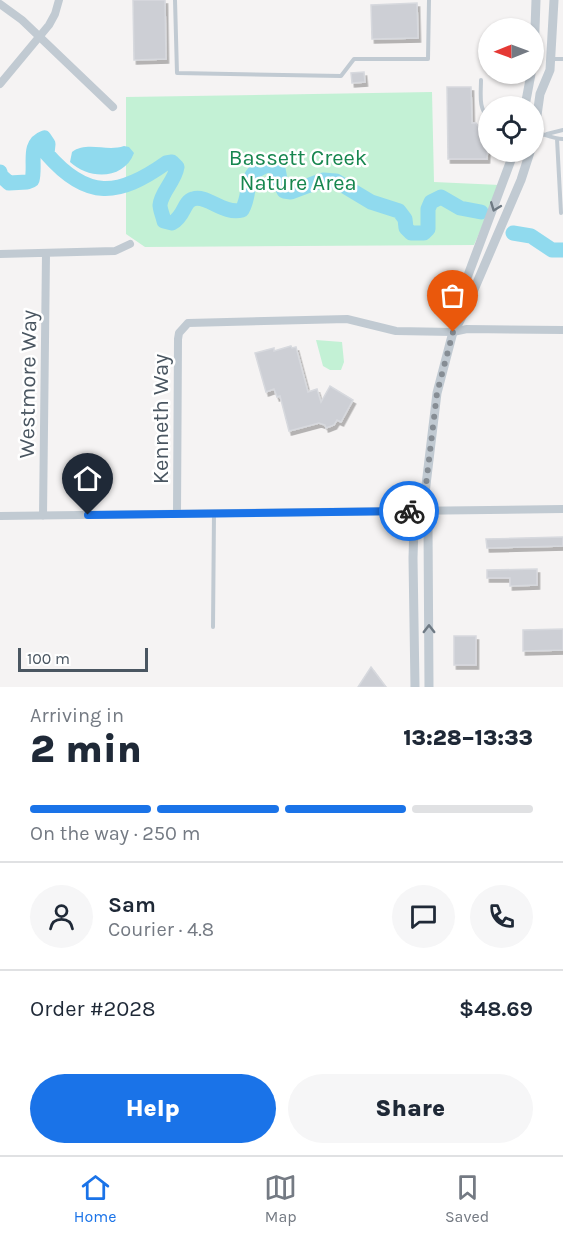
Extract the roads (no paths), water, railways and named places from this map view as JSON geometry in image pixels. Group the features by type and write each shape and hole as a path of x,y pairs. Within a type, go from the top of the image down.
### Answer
{"street":[{"path":"0,84 55,14 59,0"},
{"path":"535,18 536,0"},
{"path":"540,96 550,70 554,0"},
{"path":"0,4 9,9 39,36 113,107"},
{"path":"415,687 414,525 423,510 437,393 461,291 511,162"},
{"path":"453,332 464,313 518,188 527,162"},
{"path":"0,254 115,251 130,244"},
{"name":"Westmore Way","path":"43,516 46,254"},
{"name":"Kenneth Way","path":"177,514 178,339 183,326 195,321 347,320 360,321 389,331 453,332"},
{"path":"453,332 467,329 563,330"},
{"path":"0,516 563,509"},
{"path":"423,510 428,525 429,687"}],"lane":[{"path":"175,0 177,73 341,76 354,59 428,59 429,0"},
{"path":"550,59 563,59"},
{"path":"546,134 563,130"},
{"path":"546,134 560,139 561,213"},
{"path":"213,627 214,513"}],"water":[{"path":"84,147 118,148 129,147 134,153 129,162 114,172 96,174 87,172 70,162 72,152"}],"waterway":[{"path":"0,172 9,183 32,180 34,150 39,141 44,138 48,144 47,154 76,180 90,186 118,187 172,162 177,167 176,172 160,205 164,221 172,223 179,217 187,203 198,198 228,210 242,210 251,177 260,168 269,165 278,169 284,191 291,192 323,180 336,181 371,202 399,211 405,219 406,228 411,233 424,233 428,229 428,209 431,202 441,197 460,208 481,212"},
{"path":"513,233 531,236 552,250 563,250"}],"park label":[{"name":"Bassett Creek Nature Area","path":"298,170"}]}
